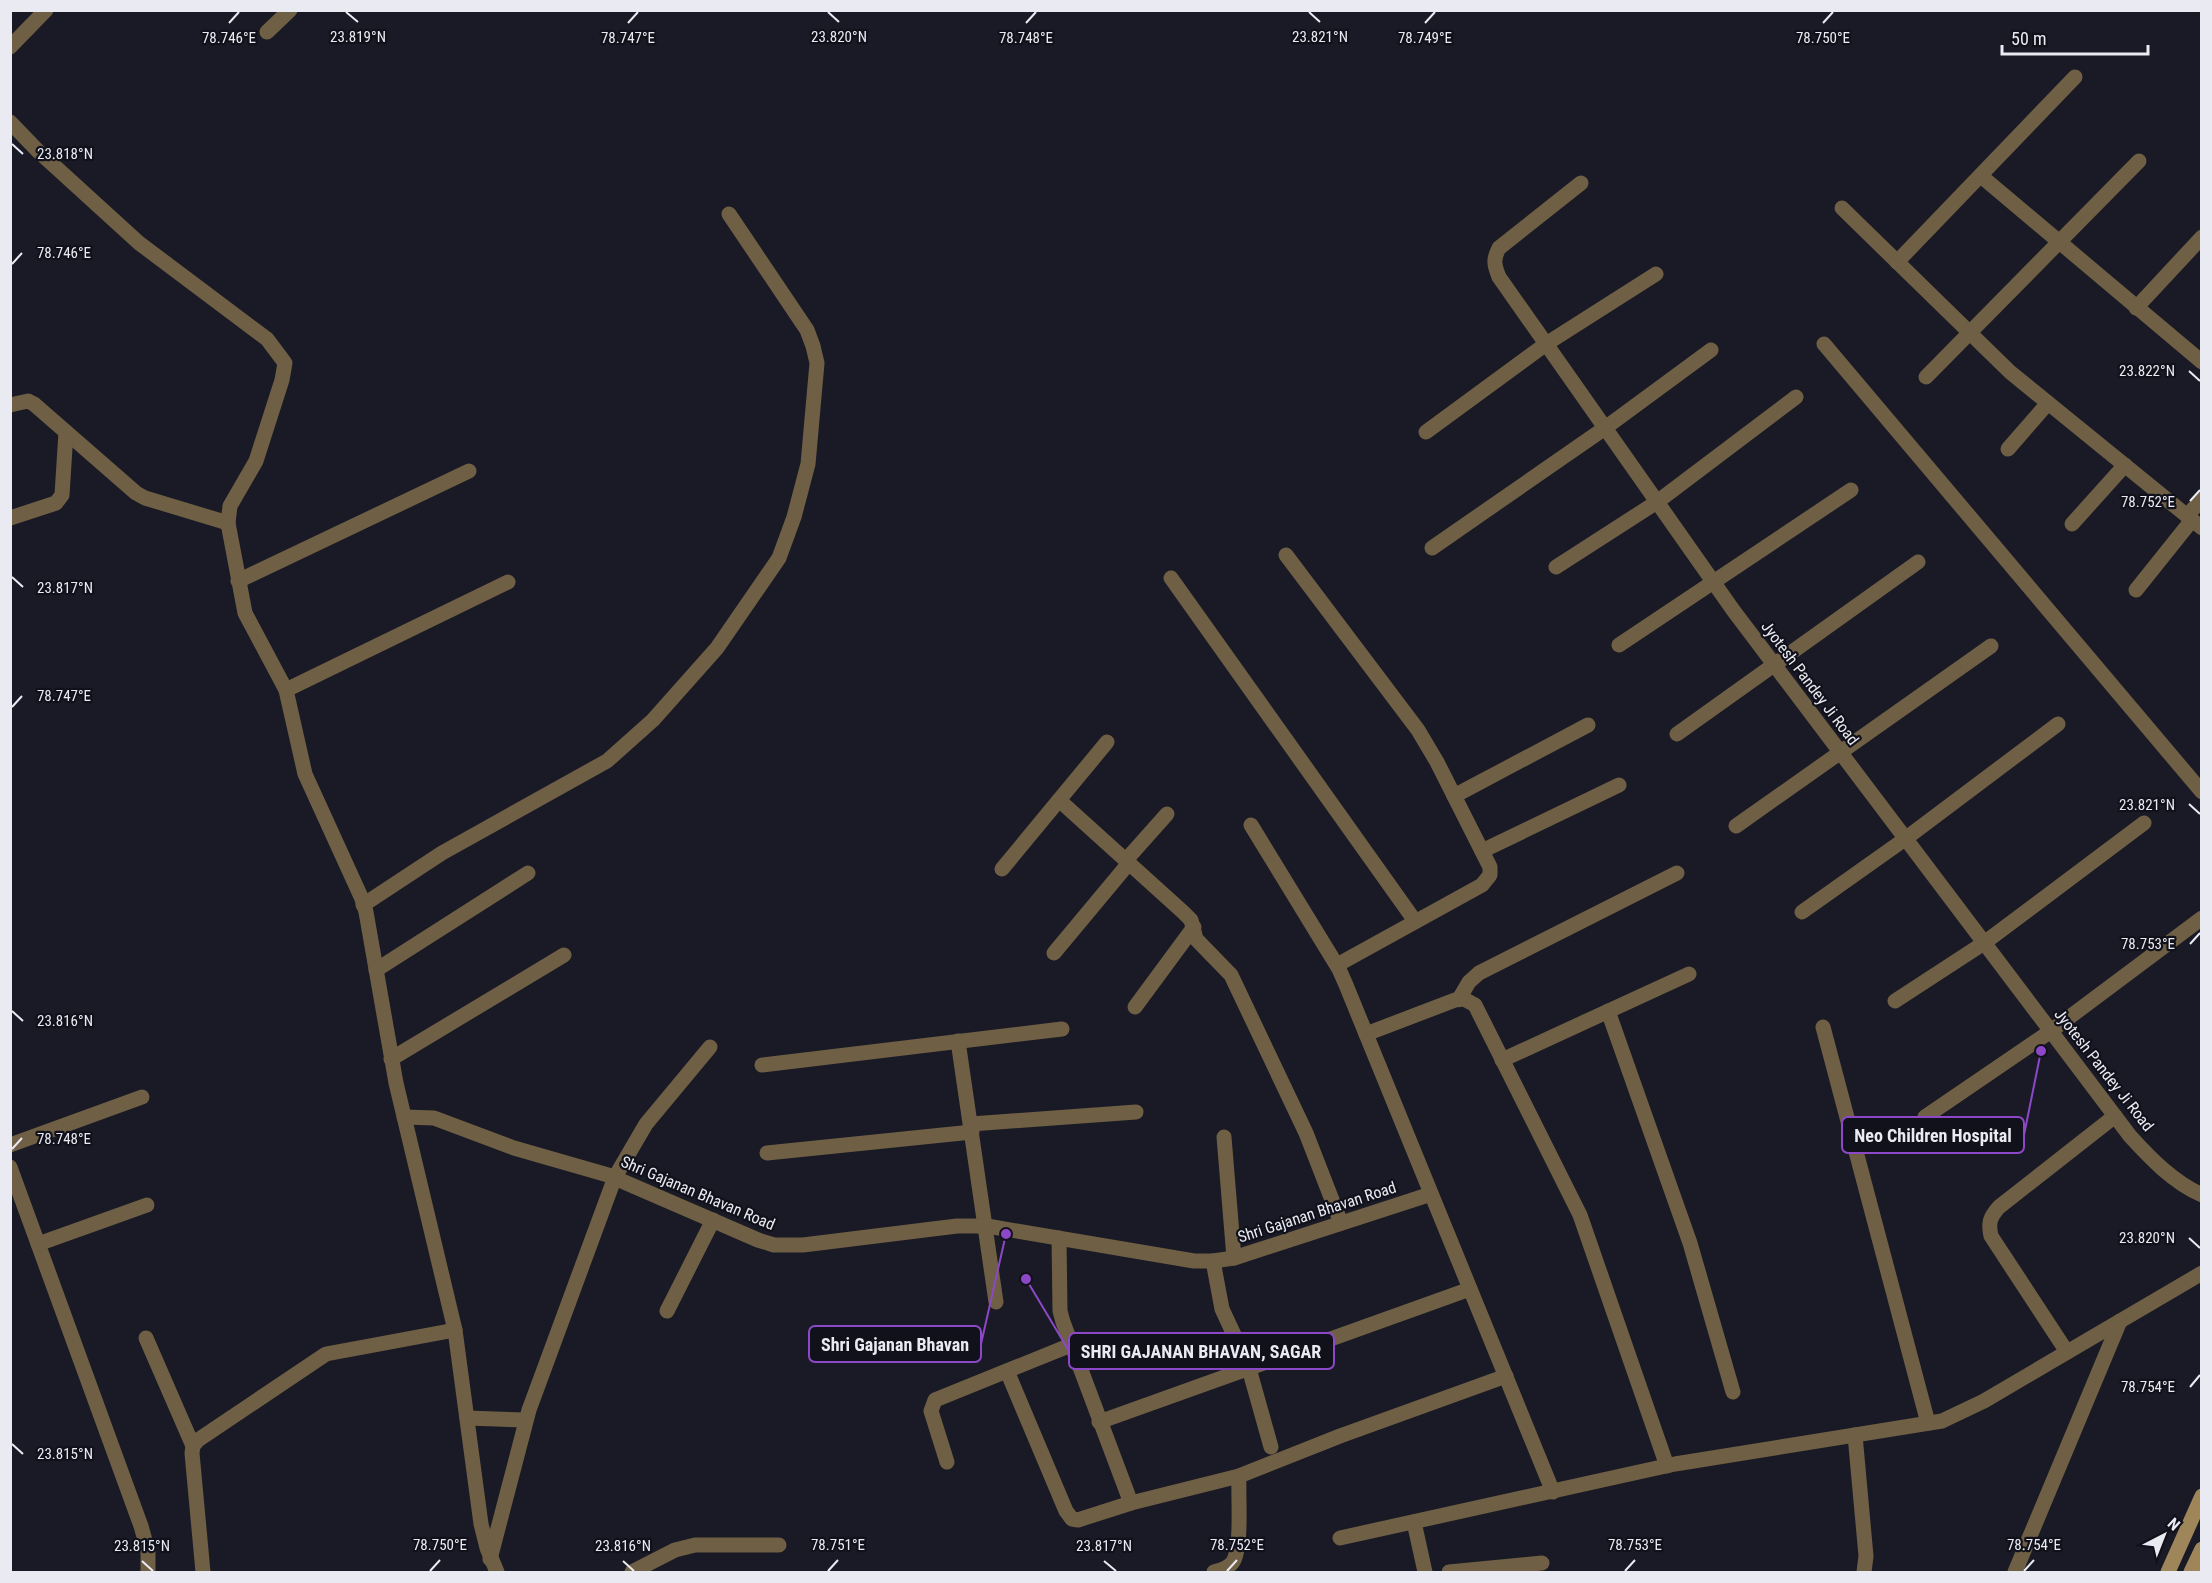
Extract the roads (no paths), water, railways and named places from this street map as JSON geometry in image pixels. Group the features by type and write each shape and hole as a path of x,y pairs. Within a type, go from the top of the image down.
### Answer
{"street":[{"path":"10,47 46,10"},
{"path":"267,32 290,10"},
{"path":"1898,262 2075,77"},
{"path":"10,122 38,151 139,243 267,339 285,363 282,380 256,461 230,506 228,523 238,581 245,613 286,690 305,774 363,905 391,1059 455,1330 481,1524 490,1565 497,1572"},
{"path":"1926,377 2139,160"},
{"path":"1981,176 2202,362"},
{"name":"Jyotesh Pandey Ji Road","path":"1581,183 1499,248 1494,258 1494,267 1499,277 1773,663 2115,1116 2150,1158 2188,1188 2202,1194"},
{"path":"1842,208 2010,372 2194,521"},
{"path":"363,905 442,853 607,761 653,720 717,648 779,558 794,517 808,465 817,363 807,330 729,214"},
{"path":"2136,308 2202,237"},
{"path":"1426,432 1546,344 1656,274"},
{"path":"1824,344 2202,792"},
{"path":"1432,548 1605,428 1711,350"},
{"path":"1556,567 1657,502 1796,397"},
{"path":"10,405 28,401 34,404 136,493 156,502 228,523"},
{"path":"2008,449 2048,403"},
{"path":"10,518 56,503 60,499 66,432"},
{"path":"2072,524 2125,465"},
{"path":"238,581 469,471"},
{"path":"1619,645 1851,490"},
{"path":"2136,590 2194,521 2202,499"},
{"path":"1286,555 1418,730 1490,867 1490,875 1482,885 1337,965"},
{"path":"1677,734 1773,663 1918,562"},
{"path":"1171,578 1415,921"},
{"path":"286,690 508,582"},
{"path":"1736,826 1991,646"},
{"path":"1802,912 2058,724"},
{"path":"1454,796 1588,725"},
{"path":"1002,869 1107,742"},
{"path":"1482,851 1619,785"},
{"path":"1059,800 1184,912 1191,920 1196,939 1231,975 1306,1133 1341,1223"},
{"path":"1054,953 1167,814"},
{"path":"1895,1001 1984,943 2144,823"},
{"path":"1251,825 1337,965 1553,1492"},
{"path":"376,970 528,873"},
{"path":"1459,999 1468,982 1479,972 1677,873"},
{"path":"1924,1117 2051,1031 2202,918"},
{"path":"1135,1007 1194,927"},
{"path":"391,1059 564,955"},
{"path":"1502,1060 1689,974"},
{"path":"1366,1034 1459,999 1470,1001 1475,1005 1580,1215 1667,1466"},
{"path":"1608,1011 1690,1243 1733,1392"},
{"path":"1823,1027 1928,1423"},
{"path":"762,1065 1062,1029"},
{"path":"958,1041 987,1227 996,1302"},
{"path":"490,1565 525,1420 615,1177 646,1124 710,1047"},
{"path":"10,1145 142,1097"},
{"path":"767,1154 971,1127 1136,1112"},
{"path":"2067,1352 1990,1236 1991,1216 1998,1207 2115,1116"},
{"name":"Shri Gajanan Bhavan Road","path":"404,1117 434,1118 514,1148 615,1177 758,1240 788,1246 957,1226 987,1227 1194,1261 1213,1261 1234,1258 1431,1194"},
{"path":"1224,1137 1234,1258"},
{"path":"10,1167 141,1526 148,1551 148,1572"},
{"path":"38,1244 147,1205"},
{"path":"667,1311 713,1220"},
{"path":"1059,1238 1060,1311 1099,1422 1131,1503"},
{"path":"1213,1261 1222,1309 1249,1368 1270,1447"},
{"path":"1340,1539 1667,1466 1942,1421 1963,1412 2202,1273"},
{"path":"1099,1422 1470,1289"},
{"path":"2014,1572 2120,1321"},
{"path":"193,1446 198,1440 326,1354 455,1330"},
{"path":"146,1338 193,1446 203,1572"},
{"path":"947,1462 931,1411 935,1400 1071,1345"},
{"path":"1007,1371 1069,1516 1078,1520 1131,1503 1239,1476 1506,1376"},
{"path":"467,1418 525,1420"},
{"path":"1855,1435 1866,1556 1864,1572"},
{"path":"1214,1572 1228,1567 1233,1561 1238,1545 1239,1476"},
{"path":"2168,1572 2202,1496"},
{"path":"1414,1522 1425,1572"},
{"path":"632,1572 675,1550 695,1545 779,1545"},
{"path":"2191,1572 2202,1549"},
{"path":"1449,1572 1542,1563"}],"place":[{"name":"Neo Children Hospital","path":"2041,1051"},
{"name":"Shri Gajanan Bhavan","path":"1006,1234"},
{"name":"SHRI GAJANAN BHAVAN, SAGAR","path":"1026,1279"}]}
